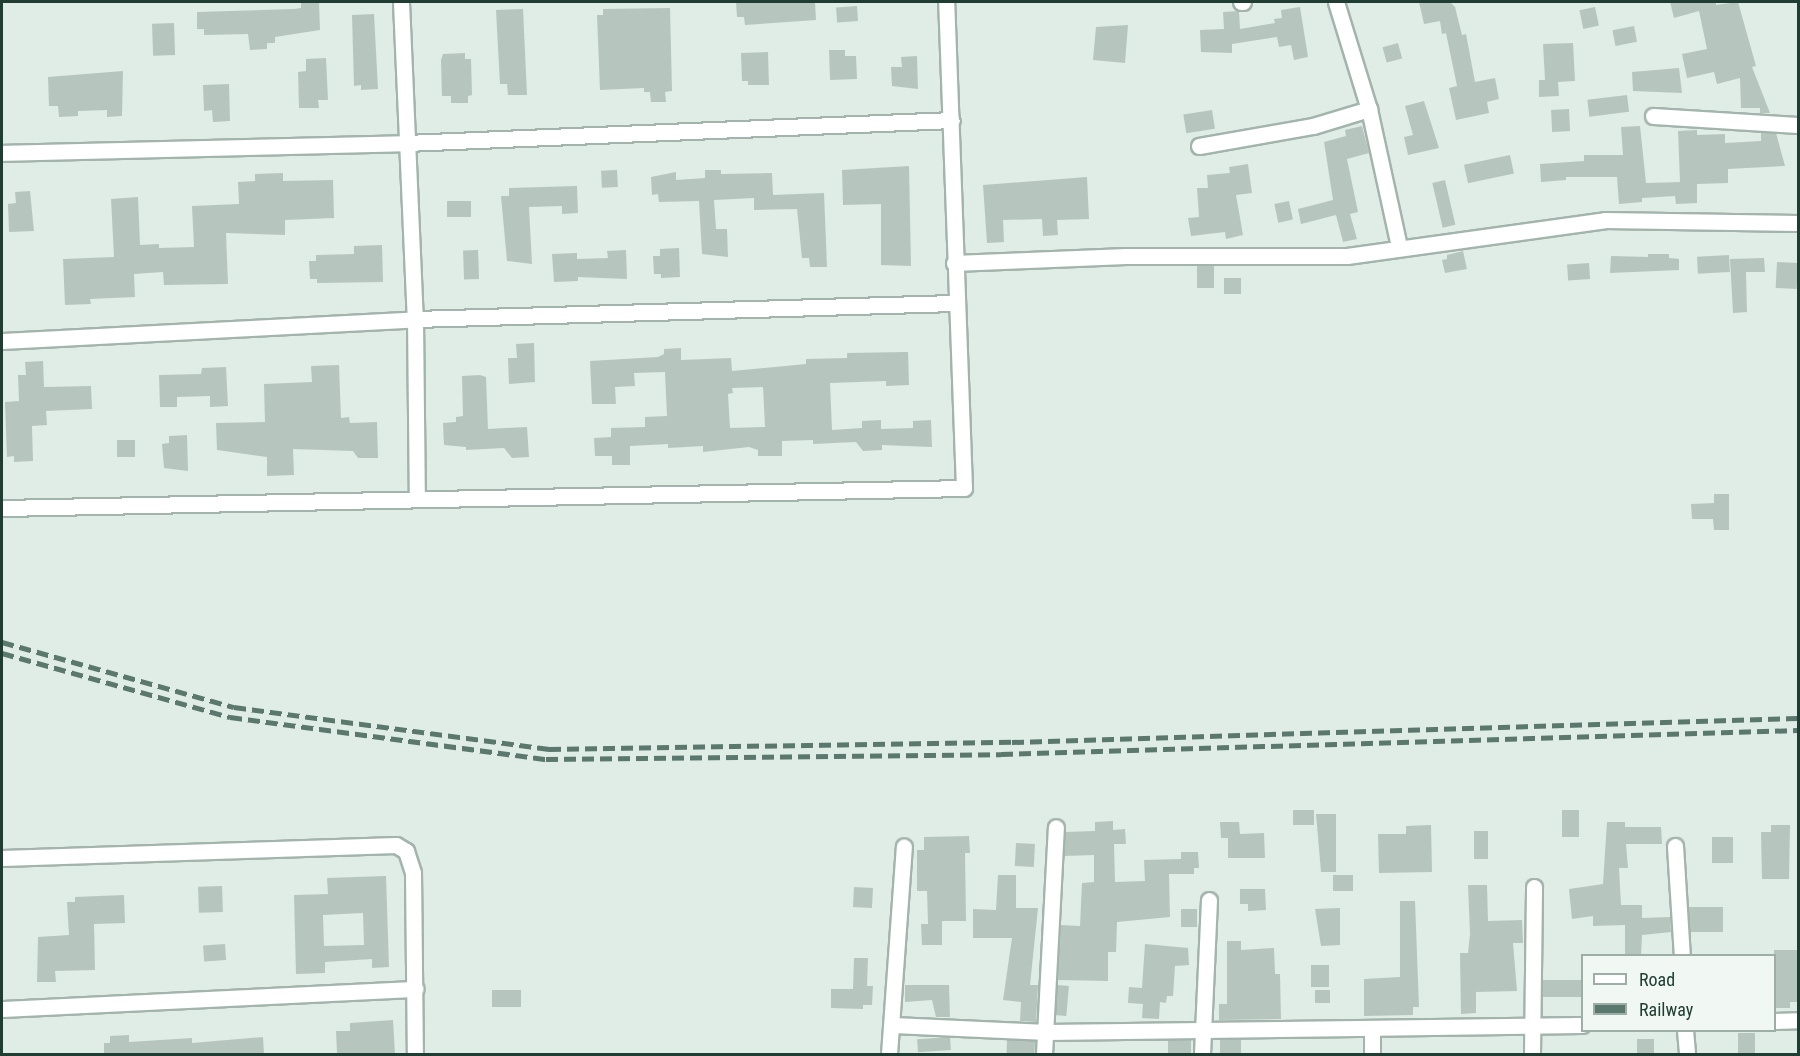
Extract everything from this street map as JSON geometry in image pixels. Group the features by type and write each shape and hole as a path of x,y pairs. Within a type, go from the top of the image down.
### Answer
{"street":[{"path":"400,2 415,319 417,496"},
{"path":"2,508 417,496 964,488 955,303 952,120 946,2"},
{"path":"1336,2 1369,109 1400,247"},
{"path":"1199,146 1313,126 1369,109"},
{"path":"1653,116 1798,125"},
{"path":"2,153 406,143 952,120"},
{"path":"954,263 1126,256 1347,256 1605,220 1798,223"},
{"path":"2,341 415,319 955,303"},
{"path":"1044,1054 1047,1032 1056,827"},
{"path":"2,858 396,844 406,851 413,873 415,1054"},
{"path":"1675,846 1682,954"},
{"path":"889,1054 893,1025 904,847"},
{"path":"1532,1054 1530,1027 1534,887"},
{"path":"1202,1054 1209,900"},
{"path":"2,1009 416,989"},
{"path":"1776,1021 1798,1020"},
{"path":"893,1025 1047,1032 1202,1028 1372,1029 1581,1025"},
{"path":"1372,1029 1372,1054"},
{"path":"1684,1032 1687,1054"}],"building":[{"path":"301,2 319,2 320,30 275,37 275,43 267,43 267,49 250,50 248,34 204,35 204,29 197,29 197,12 294,9 301,8"},
{"path":"736,2 815,2 816,20 745,25 744,17 737,17"},
{"path":"1419,2 1450,2 1455,7 1462,35 1466,34 1475,82 1495,78 1499,99 1487,102 1489,113 1456,120 1449,88 1457,86 1446,33 1442,34 1440,21 1424,24"},
{"path":"1670,2 1716,2 1716,5 1738,2 1756,66 1752,67 1770,113 1760,113 1760,108 1741,108 1740,78 1717,84 1714,72 1687,78 1682,54 1707,49 1699,11 1674,18"},
{"path":"857,6 858,21 837,22 836,7"},
{"path":"1300,7 1308,57 1294,60 1291,45 1279,47 1277,37 1232,44 1232,53 1201,52 1200,30 1224,29 1223,12 1239,11 1240,29 1275,23 1274,19 1282,18 1281,10"},
{"path":"1595,7 1599,26 1583,29 1579,10"},
{"path":"670,8 672,91 665,92 666,102 651,102 650,92 644,92 644,88 600,90 597,15 603,15 603,9"},
{"path":"523,9 527,95 508,95 507,84 500,84 496,10"},
{"path":"374,14 378,89 361,90 361,85 354,86 352,15"},
{"path":"174,23 175,55 153,56 152,24"},
{"path":"1128,25 1125,63 1093,60 1096,27"},
{"path":"1634,26 1637,42 1615,46 1612,30"},
{"path":"1398,43 1402,58 1387,63 1383,47"},
{"path":"1573,43 1575,81 1558,82 1559,96 1539,97 1539,80 1545,80 1543,44"},
{"path":"829,50 845,50 845,56 856,56 857,79 830,80"},
{"path":"768,52 769,85 748,85 748,81 742,81 741,53"},
{"path":"465,53 465,59 471,59 472,95 468,96 468,103 451,103 451,96 442,96 441,60 443,54"},
{"path":"917,56 918,89 892,86 891,67 902,67 901,57"},
{"path":"326,58 328,100 318,100 319,108 299,108 298,72 306,71 306,59"},
{"path":"1679,68 1682,93 1633,91 1632,72"},
{"path":"123,71 122,116 107,117 107,110 78,111 78,116 59,117 58,106 49,106 48,77"},
{"path":"229,84 230,121 213,122 212,110 204,111 203,85"},
{"path":"1627,95 1629,112 1589,117 1587,100"},
{"path":"1424,101 1439,148 1408,155 1404,137 1413,135 1405,106"},
{"path":"1569,109 1570,131 1552,132 1551,110"},
{"path":"1212,110 1215,129 1186,133 1183,115"},
{"path":"1362,126 1369,153 1347,159 1358,212 1350,214 1357,239 1343,242 1336,215 1301,224 1298,209 1333,200 1324,142 1346,136 1345,130"},
{"path":"1640,126 1646,183 1680,182 1678,131 1697,130 1697,135 1725,134 1725,143 1761,141 1761,132 1776,133 1785,166 1728,169 1728,183 1697,184 1697,203 1676,204 1675,196 1642,198 1642,202 1619,204 1617,177 1566,177 1566,180 1541,182 1540,164 1584,161 1584,155 1623,155 1621,127"},
{"path":"1510,155 1514,174 1468,183 1464,165"},
{"path":"1248,164 1252,193 1236,195 1243,235 1226,239 1225,232 1191,236 1188,218 1199,217 1197,188 1208,188 1207,175 1230,173 1229,167"},
{"path":"909,166 911,266 881,265 881,204 843,205 842,170"},
{"path":"617,170 618,187 602,188 601,171"},
{"path":"705,170 721,170 721,174 772,173 773,195 824,193 827,267 810,267 809,258 802,258 797,209 754,210 754,198 714,200 716,229 727,229 728,257 702,254 699,201 659,202 658,194 652,195 651,177 676,172 676,180 705,178"},
{"path":"283,173 283,181 333,180 334,218 285,220 285,235 226,233 228,284 164,285 163,272 134,274 135,297 90,299 91,304 65,305 63,259 114,257 111,199 138,197 140,245 159,244 159,248 194,247 192,206 239,204 238,182 255,181 255,174"},
{"path":"1087,177 1089,219 1057,220 1058,235 1043,236 1042,219 1003,220 1004,242 987,243 983,185"},
{"path":"1445,180 1455,225 1443,228 1432,183"},
{"path":"577,186 578,213 562,214 562,206 529,207 532,264 507,261 501,196 509,196 509,188"},
{"path":"30,191 34,231 9,232 8,204 16,203 15,192"},
{"path":"447,201 471,201 471,217 447,217"},
{"path":"1289,201 1293,220 1278,223 1274,204"},
{"path":"382,245 383,282 317,283 317,279 310,279 309,261 316,261 316,255 354,254 354,246"},
{"path":"679,248 680,277 661,278 661,274 654,274 653,256 660,256 660,249"},
{"path":"478,250 479,279 464,280 463,251"},
{"path":"626,250 627,279 578,277 578,281 554,282 552,254 577,253 577,259 608,258 607,251"},
{"path":"1463,251 1467,269 1445,273 1442,260 1447,259 1447,255"},
{"path":"1648,254 1669,254 1669,258 1679,259 1679,270 1610,273 1611,256 1648,257"},
{"path":"1729,255 1730,272 1698,274 1697,257"},
{"path":"1764,258 1765,272 1746,272 1747,312 1733,313 1730,259"},
{"path":"1777,262 1798,263 1797,289 1776,288"},
{"path":"1589,263 1590,279 1568,280 1567,265"},
{"path":"1197,266 1214,266 1214,288 1197,288"},
{"path":"1224,278 1241,278 1241,294 1224,294"},
{"path":"534,343 535,382 509,384 508,358 517,358 516,344"},
{"path":"681,348 681,360 731,358 732,371 806,364 806,359 847,358 847,353 908,352 909,385 886,386 886,381 830,383 832,430 862,428 862,421 881,420 881,429 913,428 913,421 931,420 932,447 882,445 882,450 863,451 856,442 813,444 813,440 782,441 782,456 758,456 758,450 749,447 703,452 703,446 668,448 668,444 630,446 630,465 612,465 612,456 595,456 594,438 611,437 611,428 645,427 645,417 667,416 665,372 634,373 635,386 615,387 616,404 592,404 590,361 658,357 664,354 664,349","holes":["763,387 765,427 730,428 728,394 733,393 732,388"]},
{"path":"43,361 44,387 91,386 92,409 46,411 47,425 32,426 33,461 14,462 14,456 7,457 5,402 19,401 18,375 26,375 25,362"},
{"path":"339,365 341,418 349,417 350,423 377,422 378,458 358,458 353,451 293,449 294,475 267,476 267,457 217,450 216,423 265,422 264,384 312,382 311,366"},
{"path":"226,367 228,406 210,407 210,396 177,397 177,407 160,407 159,375 201,374 202,368"},
{"path":"462,376 486,377 488,429 527,427 529,457 512,458 504,448 466,450 466,447 444,445 443,423 456,422 456,417 463,416"},
{"path":"187,435 188,471 164,468 162,444 169,443 169,436"},
{"path":"117,440 135,440 135,457 117,457"},
{"path":"1714,494 1729,494 1729,530 1714,530 1713,519 1692,519 1691,504 1714,503"},
{"path":"1293,810 1314,810 1314,825 1293,825"},
{"path":"1562,810 1579,810 1579,837 1562,837"},
{"path":"1316,814 1336,814 1336,872 1321,872"},
{"path":"1113,821 1113,830 1125,829 1126,844 1114,844 1115,882 1145,881 1144,860 1181,859 1181,852 1198,852 1199,868 1194,868 1194,874 1169,874 1170,917 1117,922 1116,952 1108,952 1108,981 1058,980 1061,925 1080,926 1082,883 1094,882 1094,855 1064,856 1065,832 1095,831 1095,822"},
{"path":"1220,822 1239,822 1240,834 1264,833 1265,858 1228,858 1228,838 1221,838"},
{"path":"1607,822 1625,822 1625,827 1661,827 1662,844 1626,844 1628,868 1619,868 1621,905 1642,905 1642,918 1670,917 1671,932 1642,935 1641,954 1625,954 1625,925 1593,926 1593,916 1572,919 1569,889 1603,884"},
{"path":"1431,825 1432,872 1379,873 1378,834 1406,834 1406,826"},
{"path":"1771,825 1790,825 1789,879 1762,879 1761,832 1771,832"},
{"path":"1474,831 1488,831 1488,859 1474,859"},
{"path":"969,836 970,853 965,853 966,921 942,921 942,945 922,945 921,924 928,924 927,891 917,891 917,850 924,850 924,837"},
{"path":"1712,837 1733,837 1733,863 1712,863"},
{"path":"1016,843 1035,844 1034,867 1015,866"},
{"path":"998,875 1016,875 1016,908 1038,908 1030,985 1038,985 1036,1022 1020,1021 1021,1002 1003,1000 1012,938 973,938 973,909 996,910"},
{"path":"1333,875 1353,875 1353,891 1333,891"},
{"path":"386,876 389,967 372,968 372,959 325,962 325,973 296,974 294,895 328,894 327,878","holes":["363,913 364,945 324,946 323,915"]},
{"path":"1468,885 1487,885 1488,921 1522,920 1523,943 1513,943 1517,991 1476,992 1476,1013 1461,1014 1460,953 1468,953 1470,934"},
{"path":"222,886 223,912 199,913 198,887"},
{"path":"854,887 873,888 872,908 853,907"},
{"path":"1240,889 1265,889 1266,910 1248,911 1248,904 1240,904"},
{"path":"124,895 125,923 94,924 95,970 55,971 56,982 37,982 38,937 69,935 67,902 75,902 75,897"},
{"path":"1400,901 1415,901 1419,1007 1413,1007 1413,1015 1364,1016 1364,979 1400,977"},
{"path":"1689,907 1723,907 1723,932 1689,932"},
{"path":"1340,908 1340,945 1321,946 1315,909"},
{"path":"1181,909 1197,909 1197,927 1181,927"},
{"path":"1227,941 1241,941 1241,950 1274,948 1275,974 1280,974 1281,1019 1219,1020 1219,1004 1227,1004"},
{"path":"225,944 226,960 204,961 203,946"},
{"path":"1145,944 1188,948 1189,965 1175,966 1173,996 1167,996 1166,1003 1160,1002 1159,1019 1142,1018 1143,1004 1128,1003 1129,987 1142,988"},
{"path":"1774,950 1798,950 1798,1002 1790,1002 1790,1008 1776,1008 1776,954"},
{"path":"854,958 868,958 867,986 873,986 872,1005 863,1005 863,1009 831,1008 831,989 853,989"},
{"path":"1311,965 1329,965 1329,987 1311,987"},
{"path":"1543,980 1581,980 1581,997 1543,997"},
{"path":"905,985 949,985 950,1017 936,1017 932,1000 905,1002"},
{"path":"1057,985 1069,986 1066,1016 1054,1015"},
{"path":"492,990 521,990 521,1007 492,1007"},
{"path":"1315,990 1330,990 1330,1003 1315,1003"},
{"path":"393,1020 395,1054 337,1053 336,1031 350,1031 350,1023"},
{"path":"1738,1033 1755,1033 1755,1054 1738,1054"},
{"path":"129,1035 129,1042 192,1038 192,1043 263,1037 264,1054 104,1054 104,1043 110,1043 110,1036"},
{"path":"950,1037 951,1050 918,1052 917,1039"},
{"path":"1220,1039 1241,1039 1241,1054 1220,1054"},
{"path":"1637,1039 1654,1039 1654,1054 1637,1054"},
{"path":"1007,1040 1035,1041 1035,1054 1007,1054"},
{"path":"1168,1040 1191,1040 1191,1054 1168,1054"}],"railway":[{"path":"2,642 234,707 549,749 1012,742 1798,718"},
{"path":"2,653 230,717 546,759 1001,754 1798,730"}]}
